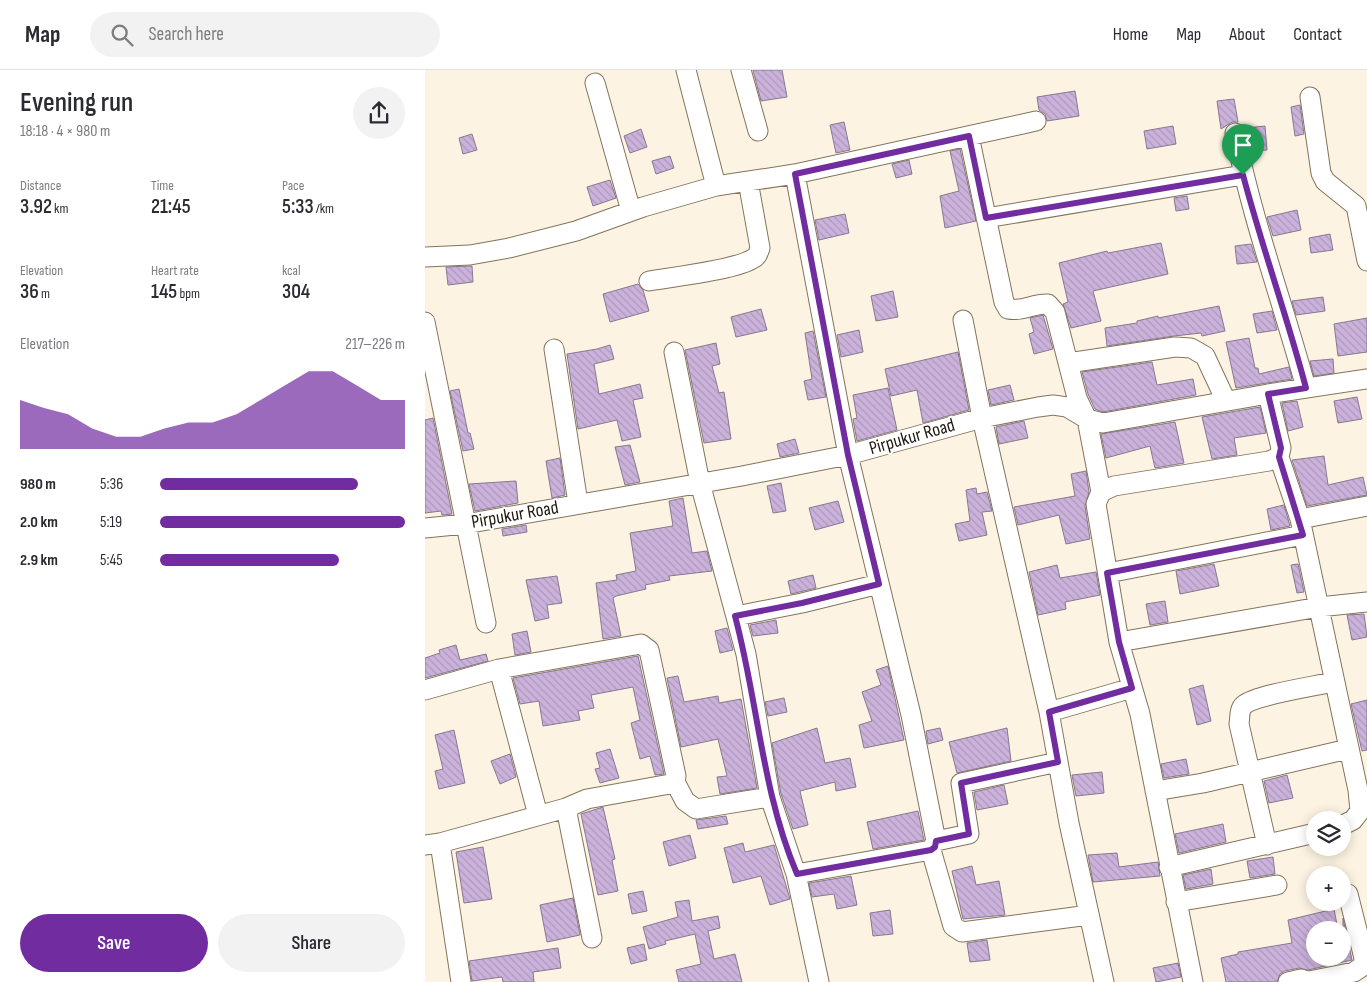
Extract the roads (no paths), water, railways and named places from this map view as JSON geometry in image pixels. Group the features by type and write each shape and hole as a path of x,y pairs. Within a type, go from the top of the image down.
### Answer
{"street":[{"path":"686,70 716,186"},
{"path":"741,70 757,131"},
{"path":"595,83 631,211"},
{"path":"1310,97 1321,173 1325,181 1362,205 1367,261"},
{"path":"425,257 470,255 509,248 576,231 631,211 716,186 795,174 1036,121"},
{"path":"1235,133 1255,222 1287,315 1306,388"},
{"path":"969,136 1004,302 1008,309 1016,311 1039,304 1049,304 1055,312 1077,398 1087,420 1101,492 1096,504 1119,642 1140,714 1193,982"},
{"path":"795,174 848,455 911,715 933,846 953,926 962,932 1089,915"},
{"path":"986,218 1243,175"},
{"path":"649,281 722,268 751,260 757,256 760,248 748,181"},
{"path":"963,320 982,418 1049,712 1104,982"},
{"path":"425,322 486,623"},
{"path":"1068,363 1175,347 1191,348 1205,356 1226,402"},
{"path":"554,349 578,503"},
{"path":"674,352 700,483 746,654 770,797 797,874 819,982"},
{"name":"Pirpukur Road","path":"425,528 465,524 848,455 982,418 1053,404 1067,408 1087,420 1103,423 1367,379"},
{"path":"1268,394 1281,448 1279,457 1301,527 1348,749 1363,789 1360,811 1351,821"},
{"path":"1101,492 1114,486 1269,461 1279,457"},
{"path":"1107,573 1301,527 1367,506"},
{"path":"735,616 802,603 879,584"},
{"path":"1119,642 1319,607 1367,602"},
{"path":"425,690 499,669 633,644 645,645 649,650 675,782 685,801 696,809 770,797"},
{"path":"499,669 538,815"},
{"path":"1267,845 1239,724 1240,714 1244,705 1257,698 1333,682"},
{"path":"1049,712 1132,688"},
{"path":"1155,791 1250,773 1348,749"},
{"path":"797,874 933,846 969,834 961,783 1058,762"},
{"path":"461,982 433,844 566,808 587,799 675,782"},
{"path":"566,808 592,938"},
{"path":"1169,867 1306,835"},
{"path":"1176,902 1277,885"},
{"path":"1288,982 1301,979 1309,982 1354,972 1363,966 1364,958 1351,903"}]}
